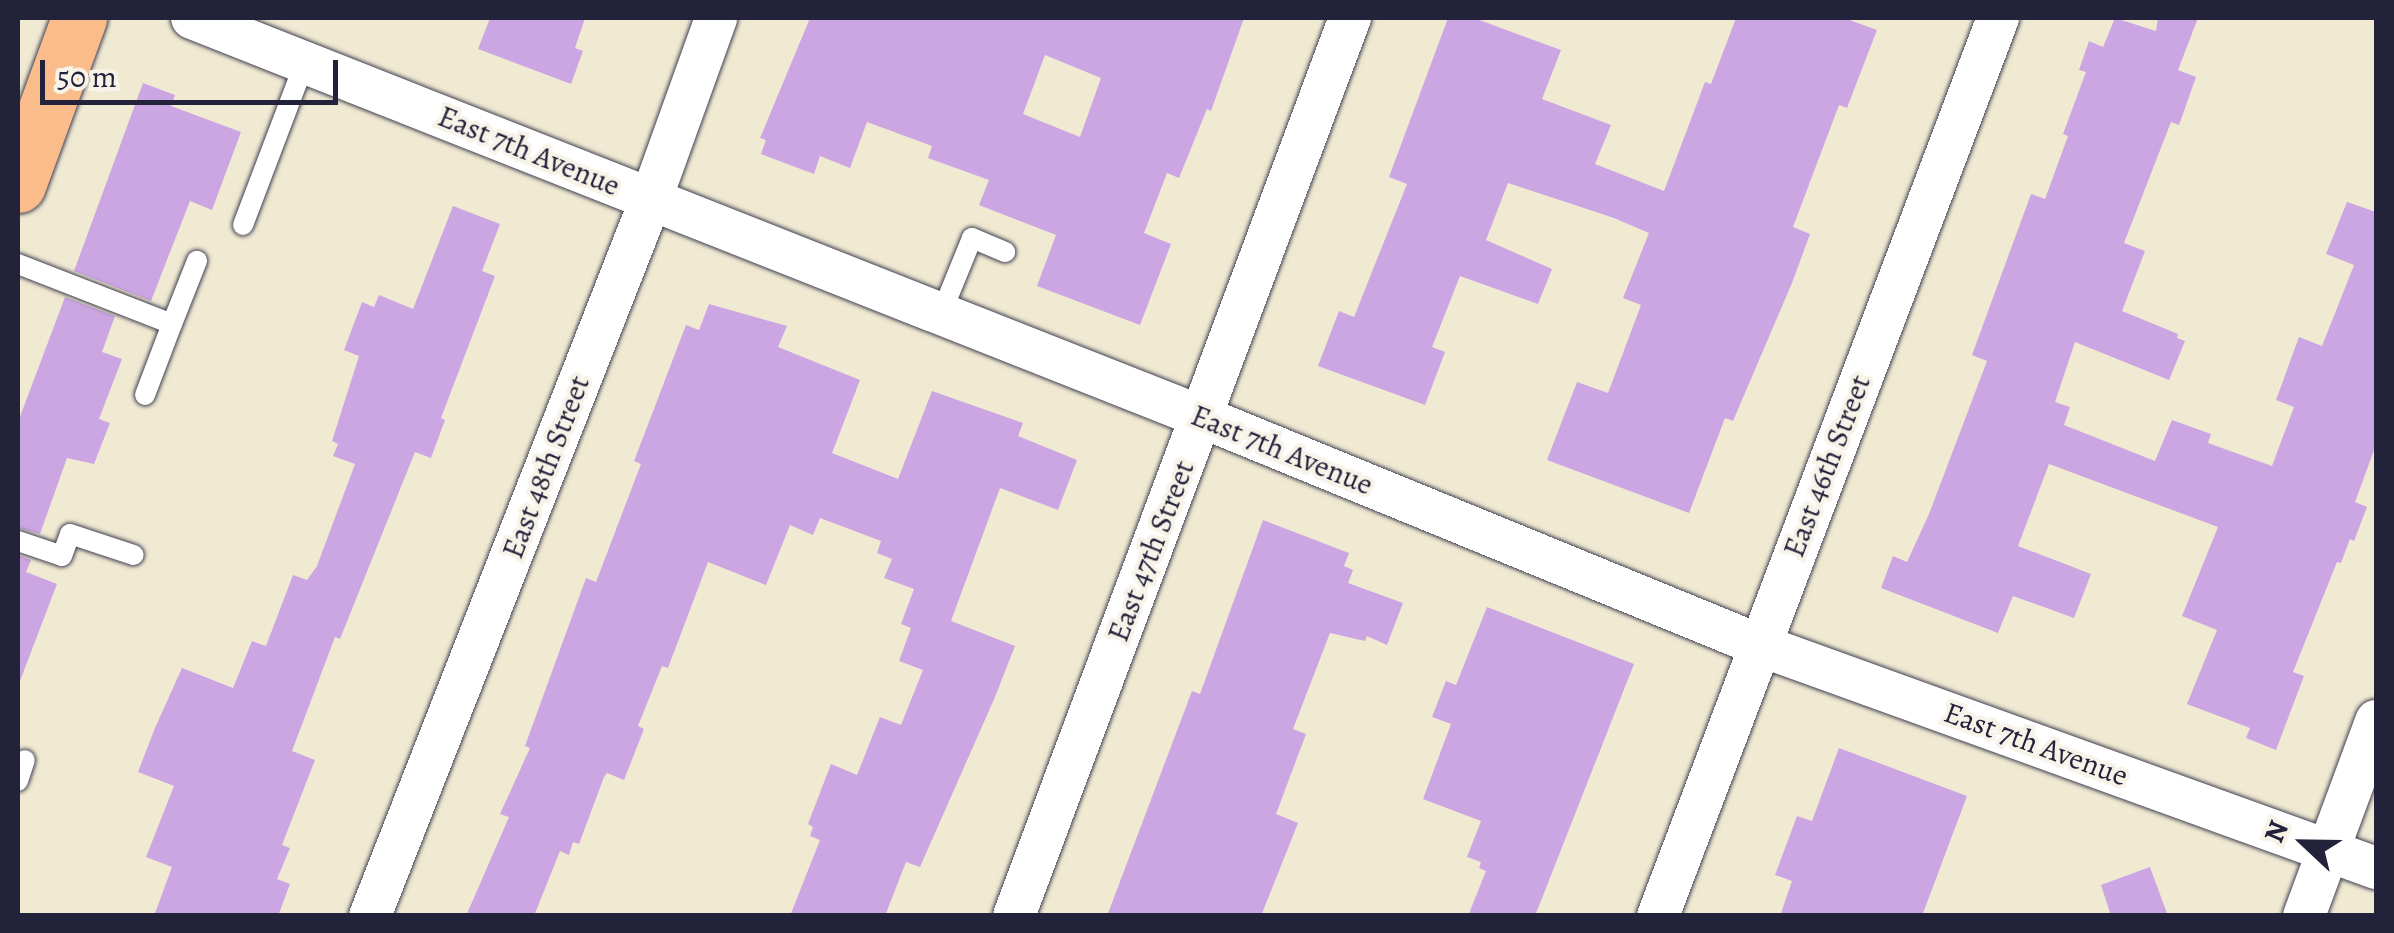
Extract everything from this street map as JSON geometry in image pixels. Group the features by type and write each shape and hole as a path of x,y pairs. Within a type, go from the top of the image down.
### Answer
{"main road":[{"path":"18,185 80,18"}],"street":[{"name":"East 7th Avenue","path":"192,18 1202,417 1759,645 2376,868"},
{"name":"East 48th Street","path":"370,916 650,199 716,18"},
{"name":"East 47th Street","path":"1014,916 1350,18"},
{"name":"East 46th Street","path":"1658,916 1998,18"},
{"path":"2304,916 2376,721"}],"lane":[{"path":"244,224 306,62"},
{"path":"941,314 972,238 1005,252"},
{"path":"145,395 197,261"},
{"path":"18,264 172,324"},
{"path":"18,541 62,556 70,534 134,555"},
{"path":"18,782 25,760"}],"building":[{"path":"490,18 585,18 575,48 583,51 571,84 478,49"},
{"path":"810,18 1244,18 1211,111 1207,109 1179,178 1167,173 1144,233 1171,244 1140,325 1037,286 1056,235 979,205 989,180 928,158 932,146 867,122 850,168 820,156 814,174 761,154 766,140 760,138","holes":["1045,55 1101,78 1080,137 1023,114"]},
{"path":"1448,18 1474,18 1561,50 1542,99 1611,125 1595,164 1664,191 1705,82 1711,84 1736,18 1844,18 1877,30 1847,108 1839,105 1793,227 1810,234 1792,283 1733,421 1725,418 1689,513 1547,460 1577,382 1608,393 1641,305 1623,298 1649,233 1614,218 1508,183 1486,240 1552,269 1538,304 1460,276 1432,347 1445,352 1425,405 1318,366 1339,311 1354,317 1407,184 1389,177"},
{"path":"2115,18 2156,31 2158,18 2198,18 2178,70 2196,77 2179,125 2171,122 2124,243 2145,251 2122,311 2178,334 2177,338 2185,341 2169,380 2075,342 2055,402 2070,407 2064,425 2155,461 2172,420 2211,434 2208,443 2272,466 2294,407 2276,400 2299,337 2322,346 2354,265 2326,254 2347,202 2376,212 2376,445 2355,502 2367,507 2354,541 2350,539 2341,563 2337,562 2293,672 2304,676 2276,750 2246,738 2250,728 2187,704 2217,630 2182,616 2218,527 2049,464 2018,546 2091,574 2074,618 2013,596 1998,633 1881,588 1893,556 1907,562 1929,514 1987,361 1972,355 2031,194 2045,199 2086,72 2079,70 2089,41 2103,47"},
{"path":"143,83 175,95 171,106 241,132 212,210 190,201 151,301 74,271"},
{"path":"453,206 500,224 482,271 495,276 441,418 445,420 431,458 415,452 340,639 335,637 292,751 315,760 282,845 290,848 277,879 290,884 278,916 154,916 172,867 146,857 174,786 138,772 155,728 182,668 233,688 252,641 266,646 293,575 307,580 317,566 355,464 333,456 338,444 332,441 359,356 344,350 362,302 374,307 379,295 413,309"},
{"path":"65,297 115,316 102,352 122,359 99,419 110,423 94,464 67,458 40,534 18,528 18,422"},
{"path":"709,304 787,326 778,347 860,380 832,453 898,479 932,391 1023,423 1018,436 1077,460 1058,510 1000,488 951,621 1015,646 995,697 920,867 906,862 885,916 790,916 820,840 810,836 813,827 808,824 831,764 857,775 880,717 901,725 923,670 899,661 911,628 901,624 914,589 884,578 892,559 877,553 881,541 820,518 813,535 790,525 766,585 708,562 668,668 662,666 638,726 644,729 624,780 607,773 604,777 579,844 573,842 569,855 560,851 534,916 466,916 509,817 500,814 530,748 525,746 586,578 596,582 641,464 634,461 686,325 699,330"},
{"path":"1263,520 1349,553 1344,566 1353,570 1348,583 1403,603 1387,645 1367,636 1365,641 1330,633 1293,729 1306,734 1276,814 1298,823 1261,916 1107,916 1192,691 1200,694"},
{"path":"18,555 31,560 26,572 57,584 20,681"},
{"path":"1487,607 1634,664 1535,916 1468,916 1486,871 1479,868 1481,862 1467,857 1481,821 1423,799 1451,724 1432,717 1446,681 1456,685"},
{"path":"1839,748 1967,796 1922,916 1780,916 1792,881 1775,875 1797,816 1812,821"},
{"path":"2150,867 2168,916 2111,916 2101,885"}]}
